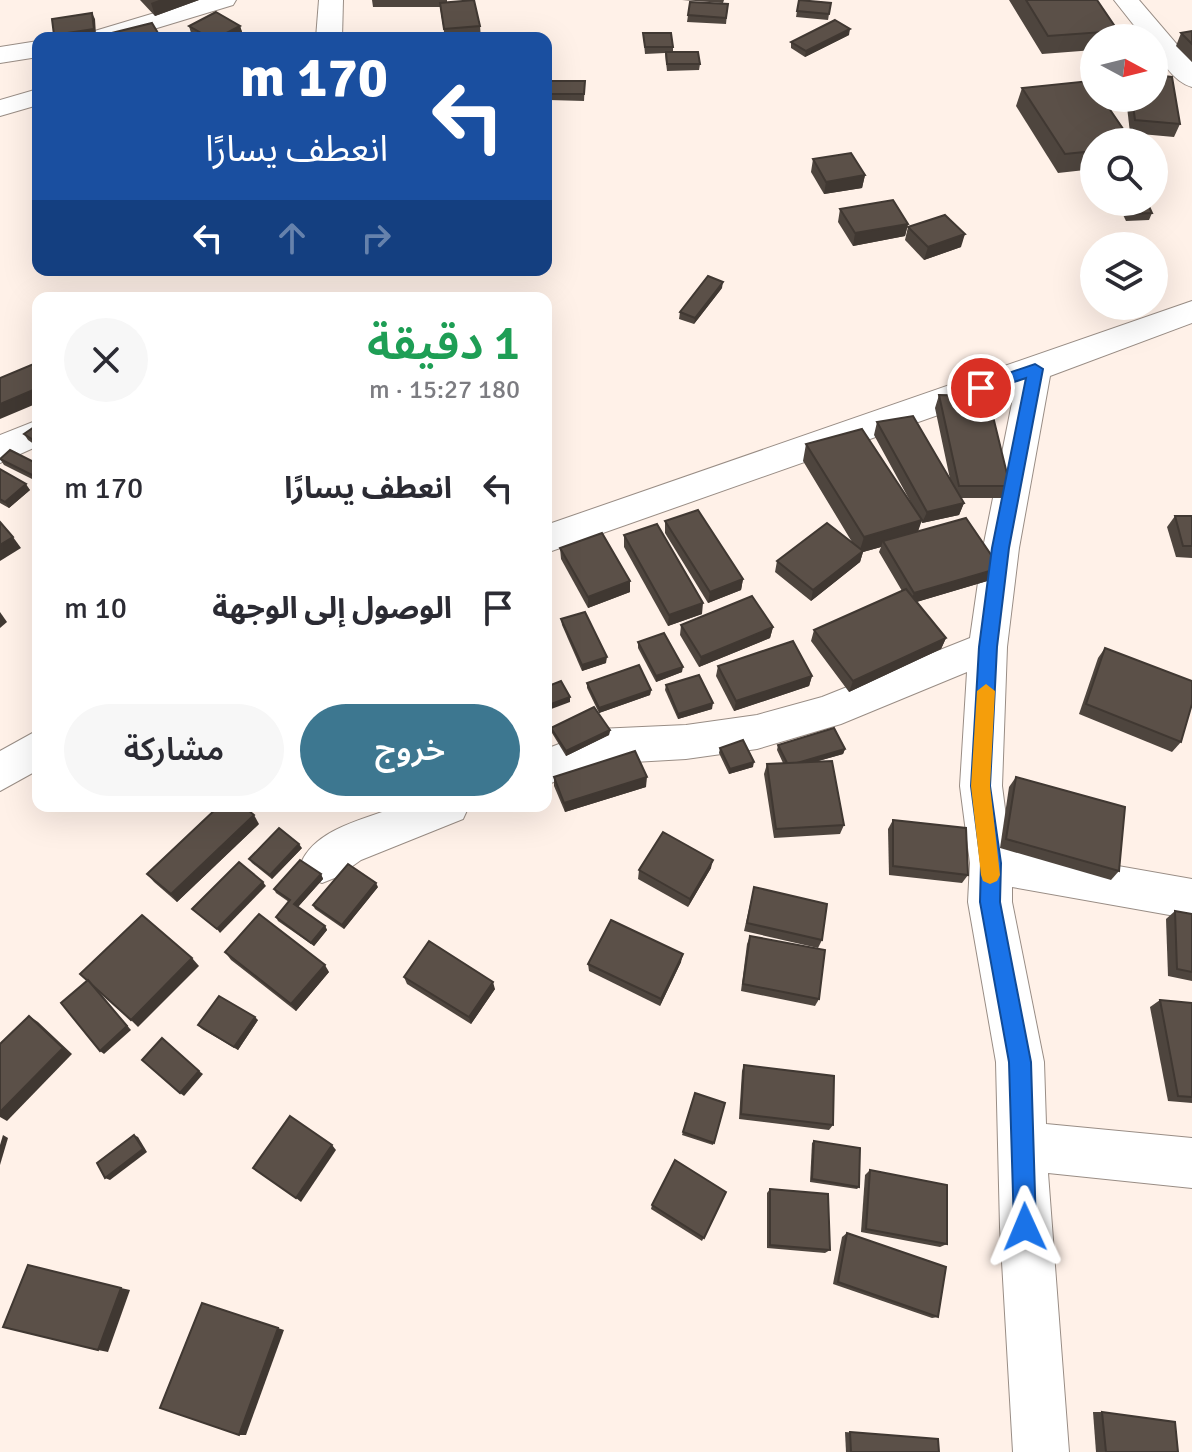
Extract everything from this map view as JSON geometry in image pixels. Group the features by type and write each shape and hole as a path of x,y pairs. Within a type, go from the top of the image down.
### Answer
{"street":[{"path":"117,32 224,0"},
{"path":"329,32 331,0"},
{"path":"1126,0 1192,79"},
{"path":"0,55 32,50"},
{"path":"0,108 32,99"},
{"path":"552,537 1035,369 1192,311"},
{"path":"1035,369 1001,548 988,647 981,786 991,863 990,902 1020,1062 1025,1227 1041,1452"},
{"path":"0,450 32,435"},
{"path":"552,765 598,747 686,742 757,732 827,712 988,647"},
{"path":"0,773 32,752"},
{"path":"322,863 346,846 433,812"},
{"path":"991,863 1192,899"},
{"path":"1023,1146 1192,1163"}],"building":[{"path":"474,0 480,26 444,29 440,3"},
{"path":"799,0 831,3 829,14 797,11"},
{"path":"1026,0 1097,0 1113,24 1080,24 1080,34 1048,36"},
{"path":"690,2 728,4 726,18 688,15"},
{"path":"216,12 240,26 228,32 200,32 189,26"},
{"path":"92,13 94,29 54,32 52,19"},
{"path":"835,20 850,29 806,51 791,42"},
{"path":"152,23 157,32 116,32"},
{"path":"1192,31 1192,44 1181,33"},
{"path":"643,33 671,33 673,47 645,47"},
{"path":"666,52 698,52 700,64 667,64"},
{"path":"1168,77 1172,77 1180,124 1135,120 1134,112 1168,112"},
{"path":"552,81 585,81 584,94 552,94"},
{"path":"1080,82 1080,112 1112,112 1122,128 1080,128 1080,152 1065,154 1022,88"},
{"path":"851,153 865,175 826,182 813,159"},
{"path":"893,200 908,224 855,233 840,209"},
{"path":"945,215 965,234 928,247 908,227"},
{"path":"708,276 723,282 695,318 680,312"},
{"path":"32,365 32,391 0,404 0,378"},
{"path":"939,395 988,396 1010,486 959,486"},
{"path":"913,416 964,503 927,512 877,422"},
{"path":"32,428 32,439 24,434"},
{"path":"862,429 922,520 864,537 806,444"},
{"path":"10,450 32,461 32,475 0,459"},
{"path":"0,469 26,484 5,502 0,499"},
{"path":"698,510 743,579 710,592 665,521"},
{"path":"1175,516 1192,516 1192,546 1183,546"},
{"path":"966,518 1000,568 914,593 883,541"},
{"path":"0,522 13,537 0,545"},
{"path":"827,523 863,551 813,590 777,561"},
{"path":"657,524 703,603 669,615 624,535"},
{"path":"602,533 630,581 588,597 560,548"},
{"path":"906,589 946,638 853,681 814,630"},
{"path":"752,596 773,627 701,657 681,625"},
{"path":"585,612 607,657 582,665 561,619"},
{"path":"664,633 683,667 656,676 638,642"},
{"path":"793,641 812,676 736,701 718,666"},
{"path":"1105,648 1192,681 1192,704 1181,742 1086,704"},
{"path":"639,665 651,690 599,708 587,683"},
{"path":"699,675 713,703 678,714 666,685"},
{"path":"561,681 570,697 552,704 552,685"},
{"path":"594,707 610,730 566,751 552,728"},
{"path":"834,728 845,749 787,763 778,745"},
{"path":"743,740 754,762 730,769 720,748"},
{"path":"635,751 647,777 564,803 554,777"},
{"path":"832,761 844,825 776,829 767,764"},
{"path":"1016,777 1125,807 1119,871 1006,839"},
{"path":"213,812 250,812 254,815 171,894 147,874"},
{"path":"893,820 966,828 968,875 893,866"},
{"path":"279,828 299,844 270,875 249,859"},
{"path":"663,832 713,860 690,899 639,870"},
{"path":"300,860 321,874 294,904 325,926 311,943 276,917 290,900 274,889"},
{"path":"239,862 263,882 217,929 192,909"},
{"path":"348,864 376,883 342,925 313,905"},
{"path":"754,887 827,904 822,940 747,923"},
{"path":"1175,911 1192,914 1192,972 1177,969"},
{"path":"259,914 325,965 291,1004 225,952"},
{"path":"142,915 192,958 131,1020 80,974"},
{"path":"611,920 683,954 661,999 588,964"},
{"path":"750,936 825,950 819,999 743,984"},
{"path":"429,941 493,982 469,1017 404,977"},
{"path":"88,980 127,1026 100,1051 61,1003"},
{"path":"219,996 255,1017 234,1047 198,1025"},
{"path":"1160,1000 1192,1003 1192,1097 1178,1096"},
{"path":"29,1016 63,1048 0,1112 0,1044"},
{"path":"162,1038 199,1071 180,1093 142,1060"},
{"path":"744,1065 834,1076 833,1125 741,1114"},
{"path":"695,1093 725,1103 714,1143 683,1132"},
{"path":"290,1116 332,1145 296,1198 253,1168"},
{"path":"134,1135 143,1149 105,1178 97,1163"},
{"path":"814,1141 860,1148 859,1187 812,1179"},
{"path":"675,1160 726,1192 704,1238 652,1205"},
{"path":"870,1170 947,1185 947,1244 866,1229"},
{"path":"770,1189 828,1194 830,1250 770,1245"},
{"path":"847,1233 946,1267 938,1317 838,1282"},
{"path":"28,1265 121,1288 98,1350 3,1327"},
{"path":"202,1303 278,1328 239,1435 160,1408"},
{"path":"1102,1412 1175,1422 1178,1452 1106,1452"},
{"path":"850,1432 938,1439 939,1452 851,1452"}],"slow traffic":[{"path":"986,691 981,786 990,875"}],"route":[{"path":"981,388 1035,369 1001,548 988,647 981,786 991,863 990,902 1020,1062 1025,1227"}]}
